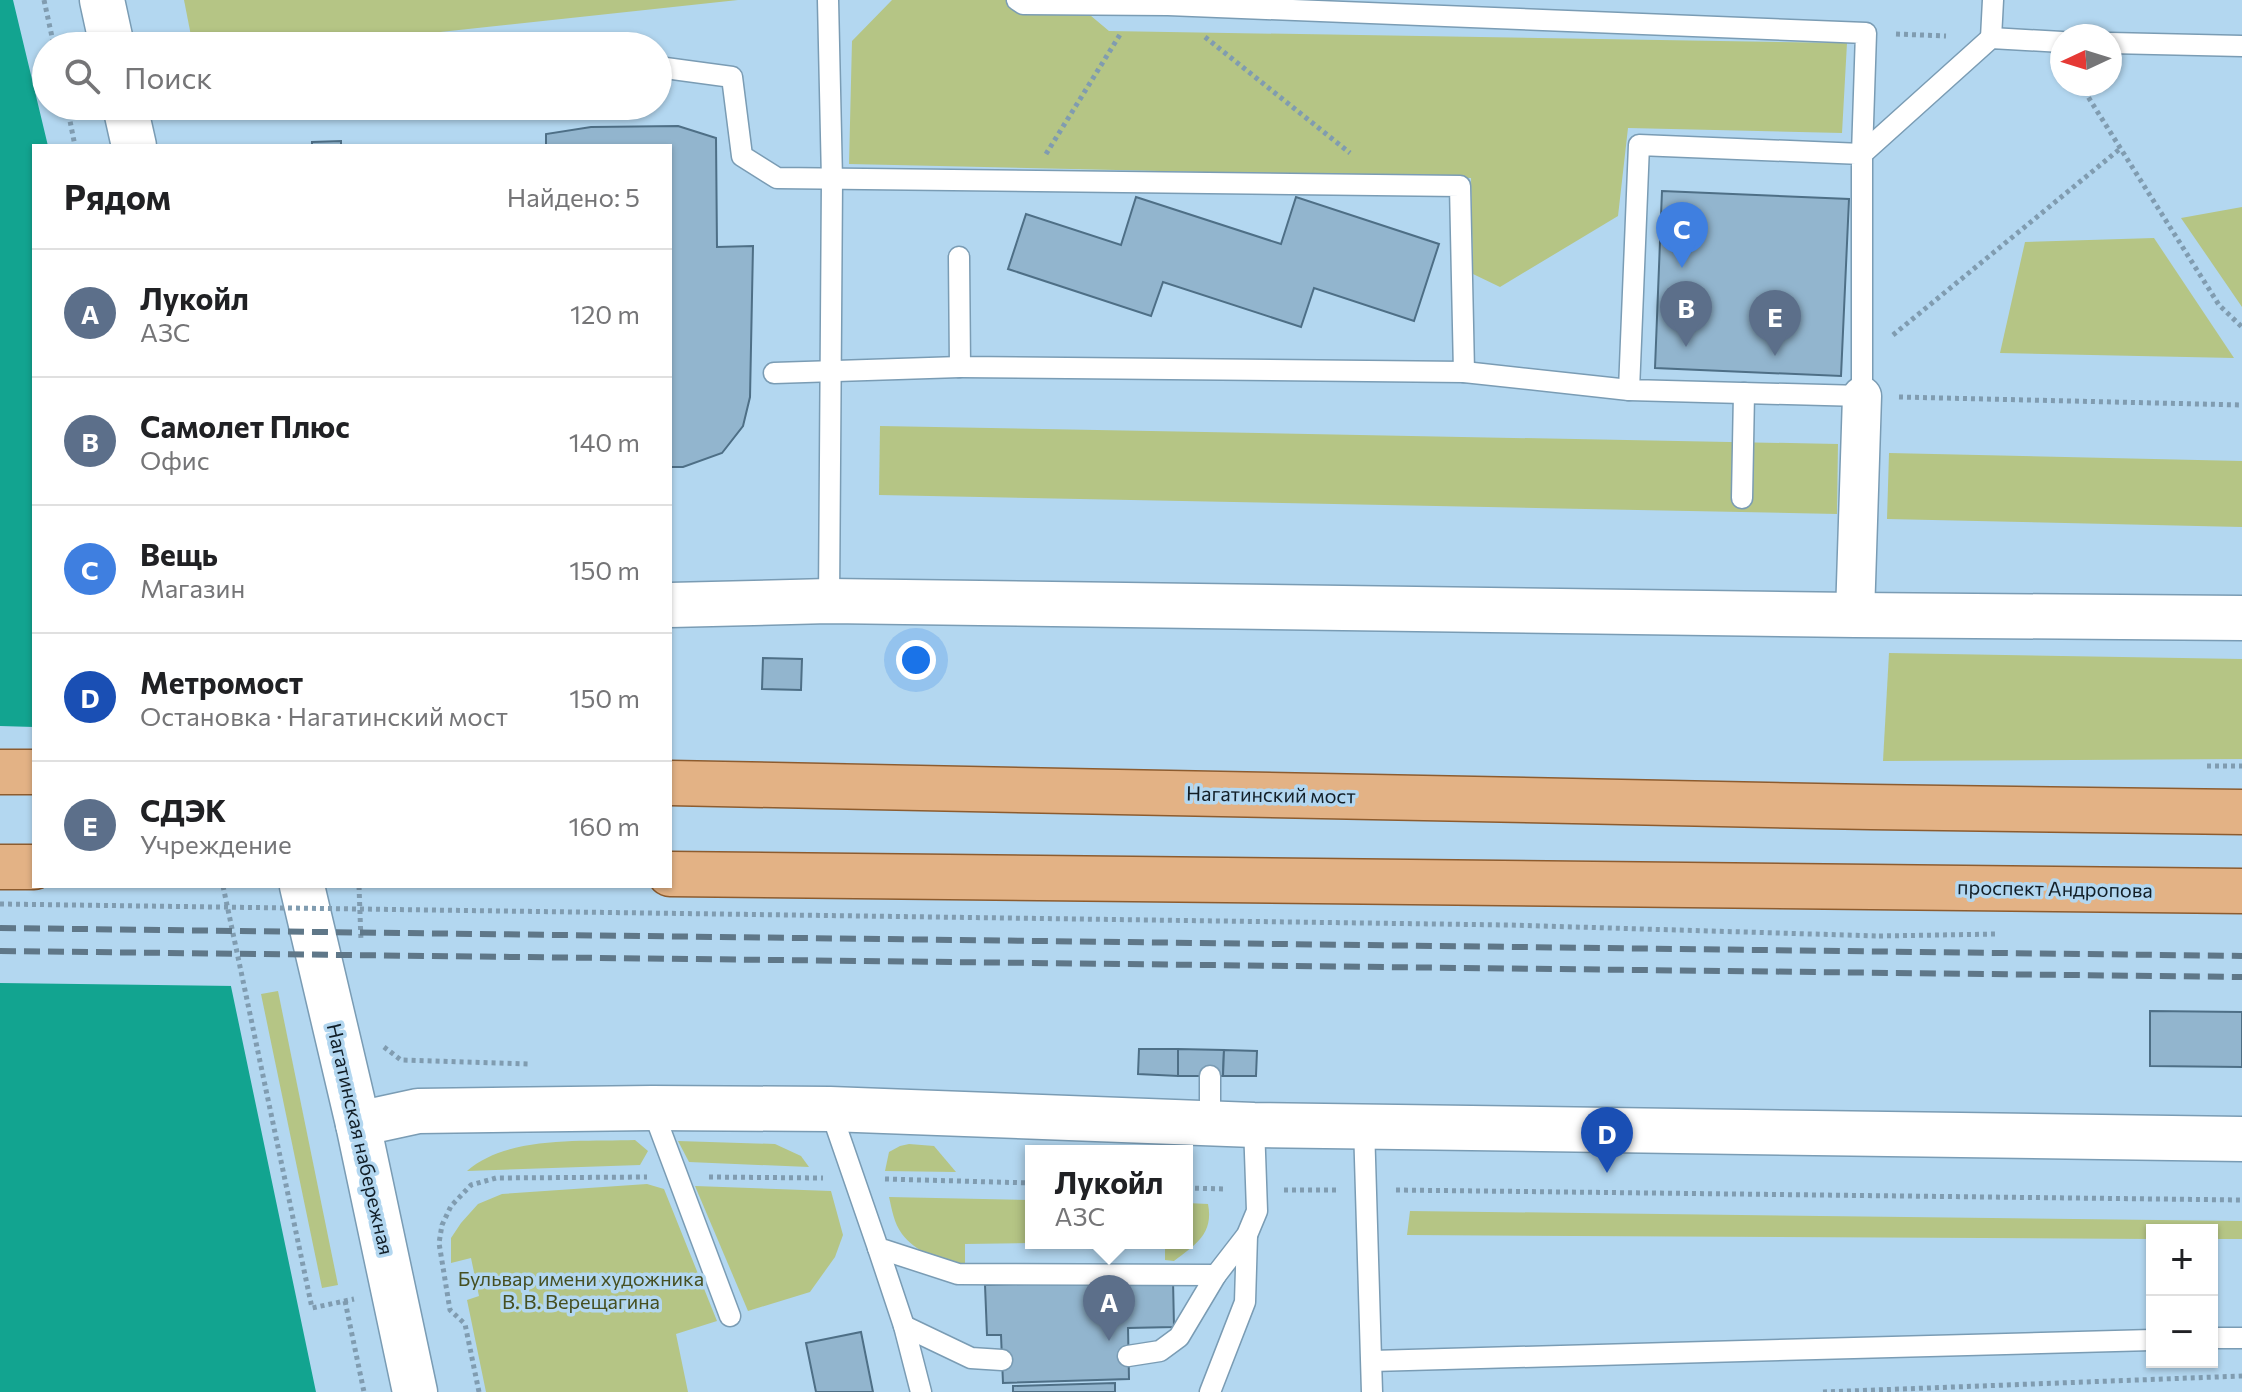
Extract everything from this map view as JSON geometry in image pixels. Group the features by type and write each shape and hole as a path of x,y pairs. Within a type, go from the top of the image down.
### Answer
{"main road":[{"path":"102,0 109,32"},
{"path":"128,120 134,144"},
{"path":"672,605 829,601 2242,618"},
{"path":"0,772 32,772"},
{"name":"Нагатинский мост","path":"672,783 2242,812"},
{"path":"0,867 32,867"},
{"name":"проспект Андропова","path":"672,874 2242,891"},
{"name":"Нагатинская набережная","path":"302,888 358,1124 415,1392"},
{"path":"358,1124 418,1111 830,1109 1254,1125 2242,1139"}],"street":[{"path":"1855,615 1862,378"}],"lane":[{"path":"828,0 832,180 829,601"},
{"path":"774,373 960,367 1464,372 1629,390 1744,393 1862,378 1862,154 1866,33 1168,3 1023,4 1017,0"},
{"path":"1629,390 1639,145 1862,154 1991,38 1993,0"},
{"path":"1991,38 2050,41"},
{"path":"2122,43 2242,46"},
{"path":"672,69 732,77 742,156 777,178 1460,186 1464,372"},
{"path":"959,257 960,367"},
{"path":"1742,498 1744,393"},
{"path":"1210,1076 1210,1123"},
{"path":"652,1108 730,1316"},
{"path":"830,1109 904,1326 921,1392"},
{"path":"1128,1356 1160,1351 1179,1337 1216,1275 1247,1235 1257,1211 1254,1125"},
{"path":"1364,1126 1372,1392"},
{"path":"1210,1392 1245,1302 1247,1235"},
{"path":"878,1248 958,1274 1216,1275"},
{"path":"904,1326 971,1358 1002,1360"},
{"path":"2218,1338 2242,1338"},
{"path":"1372,1361 2146,1340"}],"path":[{"path":"44,0 51,32"},
{"path":"1168,3 1319,130 1392,185"},
{"path":"1029,181 1139,5"},
{"path":"1866,33 1991,38"},
{"path":"2088,96 2219,305 2242,327"},
{"path":"70,120 75,144"},
{"path":"1862,378 2121,148"},
{"path":"1862,378 2242,405"},
{"path":"223,888 312,1308"},
{"path":"0,904 1492,925 1879,936"},
{"path":"479,1392 465,1324 450,1310 439,1243 442,1225 451,1206 471,1185 496,1178 678,1176 1025,1183"},
{"path":"1193,1188 2242,1200"},
{"path":"345,1301 364,1392"},
{"path":"1823,1392 2242,1376"}],"green space":[{"path":"184,0 738,0 440,32 190,32"},
{"path":"892,0 1072,0 1109,31 1847,43 1842,133 1628,128 1618,216 1500,287 1473,274 1471,178 849,164 852,41"},
{"path":"2242,207 2242,307 2181,218"},
{"path":"2154,238 2234,358 2000,353 2025,242"},
{"path":"880,426 1838,444 1837,514 879,495"},
{"path":"1889,453 2242,461 2242,527 1887,519"},
{"path":"1889,653 2242,659 2242,759 1883,761"},
{"path":"278,991 338,1285 322,1288 261,994"},
{"path":"635,1140 648,1151 640,1165 467,1171 484,1159 524,1146 570,1141"},
{"path":"678,1141 775,1144 801,1156 809,1167 689,1162"},
{"path":"909,1144 934,1146 956,1172 885,1171 889,1152"},
{"name":"Бульвар имени художника В. В. Верещагина","path":"647,1184 664,1189 717,1321 676,1334 688,1392 486,1392 467,1300 479,1296 471,1258 451,1263 451,1238 461,1223 478,1204 502,1194"},
{"path":"695,1186 831,1191 843,1235 835,1257 810,1292 748,1311"},
{"path":"889,1197 1025,1200 1025,1243 965,1244 965,1264 957,1264 939,1260 914,1246 895,1221"},
{"path":"1193,1203 1208,1204 1208,1223 1193,1246"},
{"path":"1410,1211 2242,1221 2242,1239 2218,1239 2218,1224 2146,1224 2146,1239 1407,1235"},
{"path":"1165,1249 1190,1249 1174,1261 1165,1260"}],"shaded area":[{"path":"0,0 13,0 32,79 32,120 42,120 48,144 32,144 32,888 210,888 316,1392 0,1392"}],"pier":[{"path":"0,726 32,727 32,888 214,888 235,986 0,983"}],"building":[{"path":"678,126 716,138 717,247 753,246 750,397 743,426 722,453 683,467 672,467 672,144 546,144 546,134 591,127"},
{"path":"341,141 341,144 312,144"},
{"path":"1662,191 1849,199 1841,376 1655,368"},
{"path":"1136,197 1281,244 1296,197 1439,244 1414,321 1314,288 1301,327 1163,282 1151,316 1008,269 1026,214 1121,245"},
{"path":"763,658 802,659 801,690 762,689"},
{"path":"2150,1011 2242,1012 2242,1067 2150,1066"},
{"path":"1139,1049 1178,1049 1178,1076 1138,1074"},
{"path":"1178,1049 1224,1050 1223,1076 1178,1076"},
{"path":"1224,1050 1257,1051 1256,1076 1223,1076"},
{"path":"1173,1280 1174,1327 1128,1328 1129,1379 1003,1383 1001,1335 987,1335 985,1285"},
{"path":"861,1332 873,1392 816,1392 806,1343"},
{"path":"1115,1383 1115,1392 1013,1392 1013,1386"}],"railway":[{"path":"0,928 2242,956"},
{"path":"0,951 2242,977"}],"place":[{"name":"Вещь","path":"1682,268"},
{"name":"Самолет Плюс","path":"1686,347"},
{"name":"СДЭК","path":"1775,356"},
{"name":"Метромост","path":"1607,1173"},
{"name":"Лукойл","path":"1109,1341"}]}
